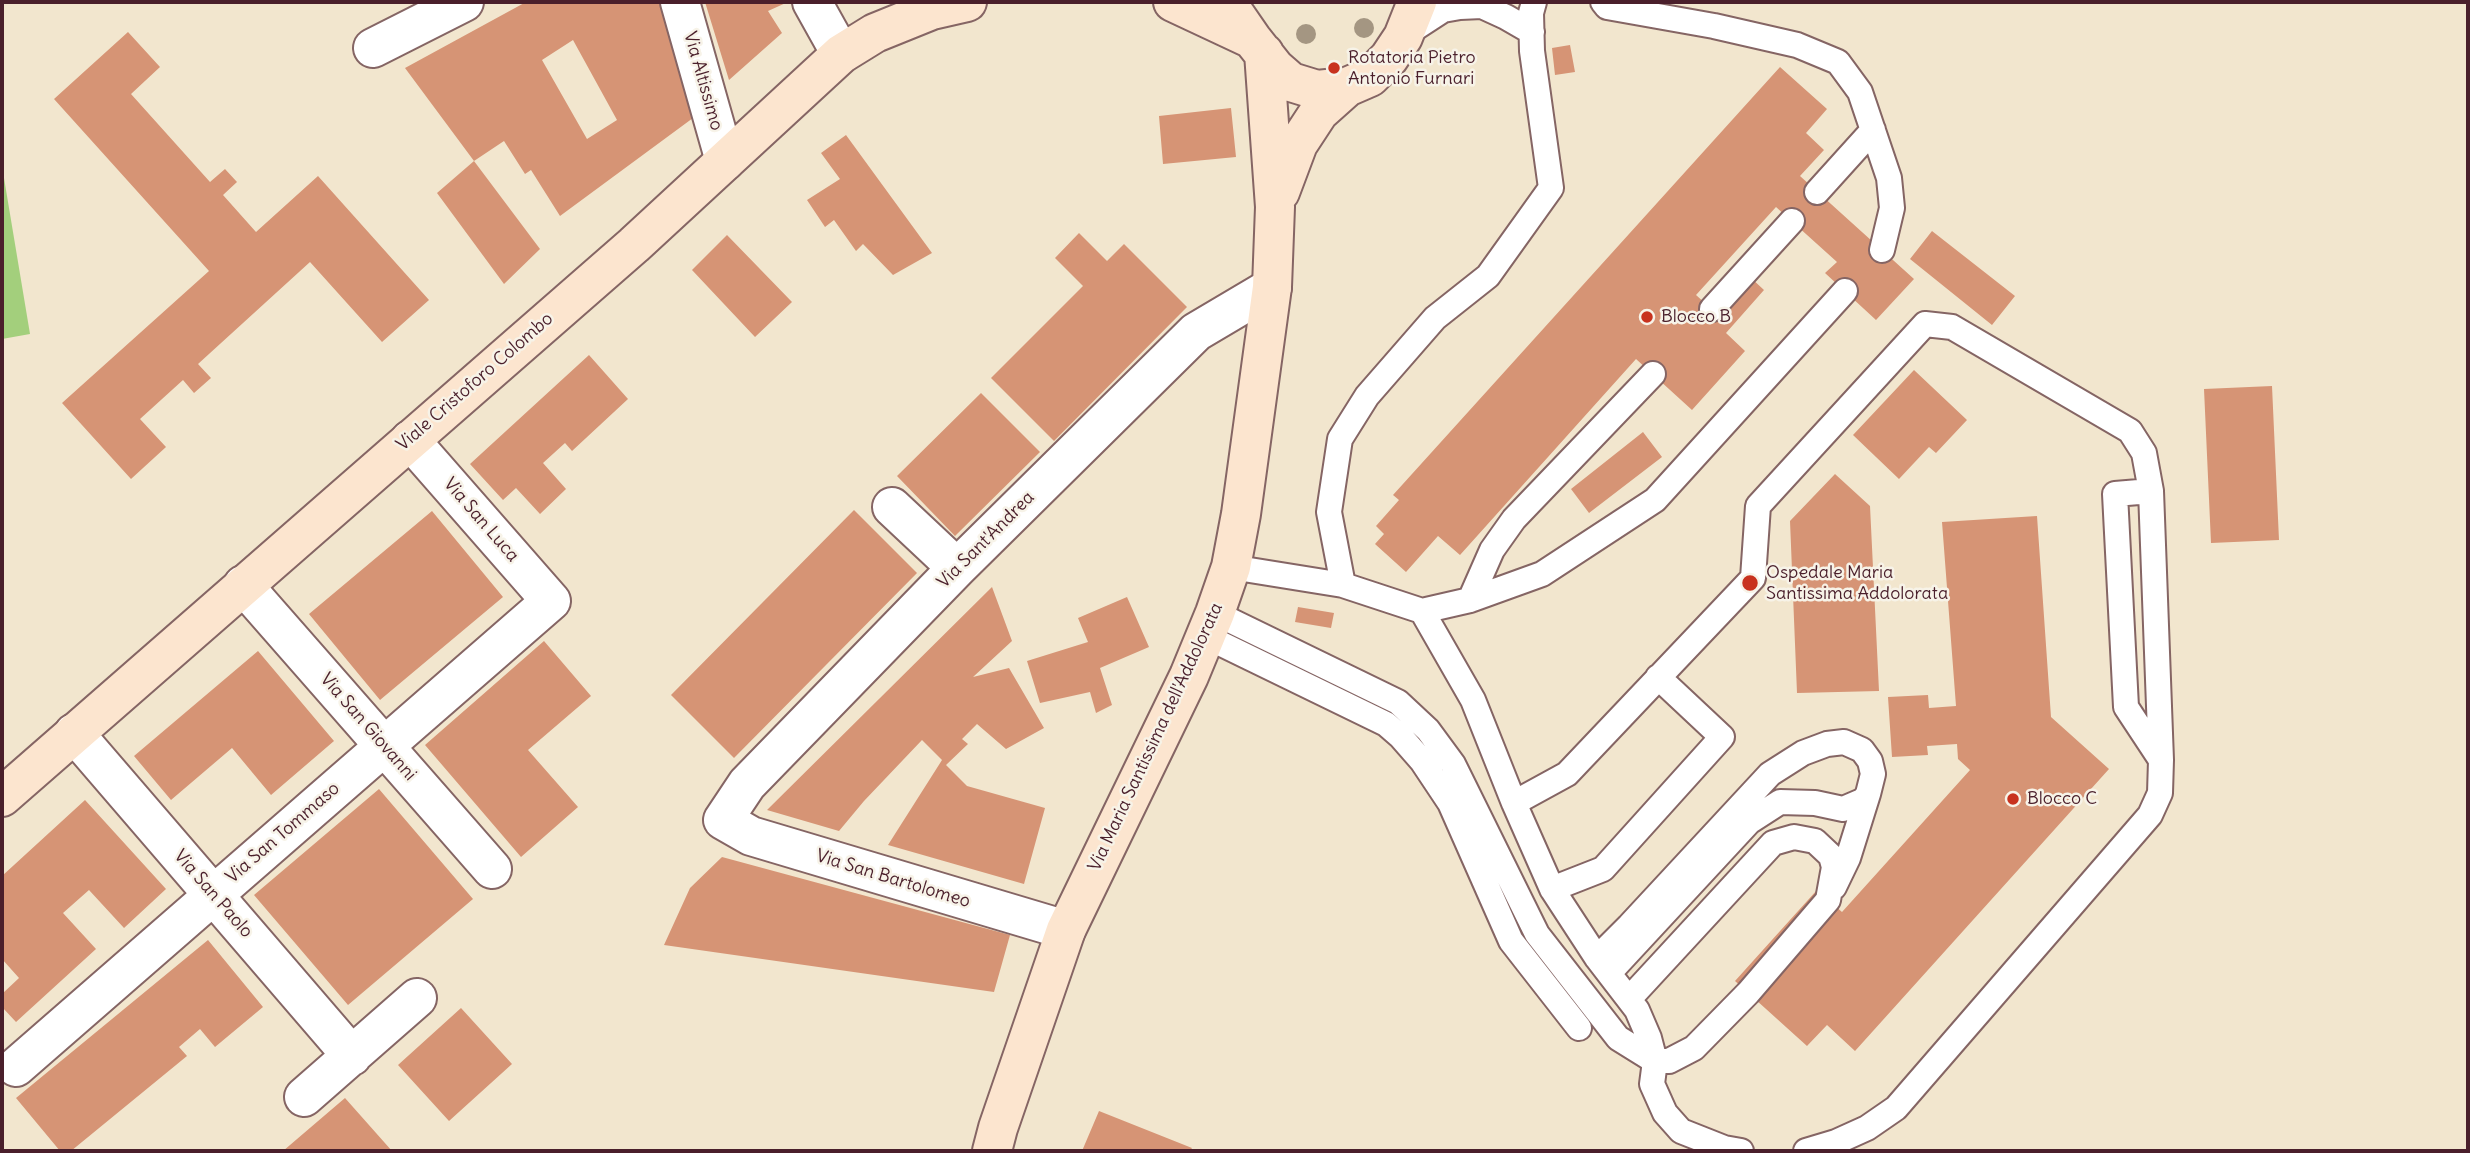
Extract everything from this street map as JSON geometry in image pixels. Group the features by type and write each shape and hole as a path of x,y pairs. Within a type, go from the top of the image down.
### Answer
{"street":[{"path":"373,48 464,2"},
{"name":"Via Altissimo","path":"680,2 725,160"},
{"path":"812,2 841,54"},
{"name":"Viale Cristoforo Colombo","path":"2,797 634,245 841,54 875,33 932,9 967,2"},
{"path":"1173,2 1258,46"},
{"path":"1229,2 1258,46 1291,82 1317,90 1347,87 1370,77 1389,58 1403,37 1417,2"},
{"path":"1258,46 1275,207"},
{"path":"1275,207 1298,144 1320,112 1347,87"},
{"name":"Via Maria Santissima dell'Addolorata","path":"992,1151 1066,930 1210,625 1231,567 1241,514 1272,287 1275,207"},
{"name":"Via Sant'Andrea","path":"723,820 747,784 957,568 1196,332 1272,287"},
{"name":"Via San Luca","path":"410,440 551,601"},
{"path":"892,507 957,568"},
{"name":"Via San Giovanni","path":"243,585 492,869"},
{"name":"Via San Tommaso","path":"16,1067 551,601"},
{"name":"Via San Paolo","path":"74,733 352,1056"},
{"name":"Via San Bartolomeo","path":"723,820 751,836 1066,930"},
{"name":"Via Maria Santissima dell'Addolorata","path":"1017,1151 1066,930"},
{"path":"304,1097 417,998"}],"lane":[{"path":"1343,586 1329,512 1340,439 1367,396 1435,318 1488,276 1551,188 1532,51 1531,13 1534,2"},
{"path":"1602,2 1607,7 1714,26 1797,45 1838,62 1860,92 1889,178 1892,208 1882,250"},
{"path":"1403,37 1443,10 1460,6 1482,6 1506,16 1532,32"},
{"path":"1817,191 1873,130"},
{"path":"1712,309 1792,221"},
{"path":"1231,567 1343,586 1422,611 1470,600 1542,574 1655,500 1845,291"},
{"path":"1514,803 1567,774 1753,578 1758,506 1925,324 1952,327 2130,430 2144,453 2151,491 2160,793 2150,815 1896,1108 1867,1128 1836,1142 1806,1151"},
{"path":"1470,600 1492,550 1514,519 1653,374"},
{"path":"2151,491 2115,494 2126,708 2161,760"},
{"path":"1422,611 1473,700 1552,889 1637,1010 1656,1062 1652,1084 1665,1113 1681,1131 1724,1148 1741,1151"},
{"path":"1210,625 1386,724 1401,737 1422,761 1450,803 1511,941 1579,1028"},
{"path":"1210,625 1398,702 1420,722 1453,765 1536,934 1618,1038 1656,1062 1670,1060 1694,1048 1748,993 1828,900 1848,858 1873,774 1870,761 1862,750 1844,742 1827,744 1803,753 1770,774 1629,926 1603,965"},
{"path":"1552,889 1603,869 1722,737 1658,677"},
{"path":"1603,965 1749,822 1780,802 1815,803 1843,809 1854,806 1868,794"},
{"path":"1629,999 1773,843 1794,837 1815,841 1830,856 1834,867 1828,900"}],"green space":[{"path":"2,166 30,334 2,339"}],"building":[{"path":"526,2 661,2 693,118 560,216 531,170 525,174 504,141 474,161 405,68","holes":["573,40 617,120 587,139 542,60"]},
{"path":"705,2 788,2 768,11 782,33 729,80"},
{"path":"128,32 160,67 131,94 210,182 225,169 237,182 223,195 256,232 318,176 429,300 382,342 310,262 198,364 211,378 194,393 183,380 140,419 166,447 131,479 62,403 209,271 54,99"},
{"path":"1570,45 1575,72 1555,75 1552,48"},
{"name":"Blocco B","path":"1780,67 1827,109 1806,133 1824,150 1800,176 1914,279 1876,320 1825,273 1837,262 1776,207 1696,295 1717,314 1750,277 1764,290 1726,333 1745,351 1692,410 1636,359 1460,555 1438,536 1406,572 1375,544 1384,534 1376,526 1399,500 1393,495"},
{"path":"1231,108 1236,157 1163,164 1159,116"},
{"path":"846,135 932,253 893,275 863,244 856,251 834,220 825,227 807,200 840,179 821,153"},
{"path":"474,161 540,249 504,284 437,193"},
{"path":"1932,231 2015,296 1992,325 1910,259"},
{"path":"1079,233 1107,261 1124,244 1187,307 1054,441 991,378 1083,286 1055,258"},
{"path":"727,235 792,302 755,337 692,270"},
{"path":"589,355 628,399 572,451 565,443 543,463 566,489 540,514 516,488 503,500 470,464"},
{"path":"1914,370 1967,420 1936,453 1929,447 1899,479 1853,435"},
{"path":"2272,386 2279,540 2211,543 2204,389"},
{"path":"981,393 1040,452 955,536 897,476"},
{"path":"1643,432 1662,457 1589,513 1571,489"},
{"path":"1835,474 1870,506 1879,691 1797,693 1790,521"},
{"path":"854,510 917,573 734,758 671,695"},
{"path":"432,511 503,597 380,700 309,614"},
{"name":"Blocco C","path":"2037,516 2051,717 2109,769 1855,1051 1827,1025 1807,1046 1735,981 1817,890 1842,912 1970,770 1958,759 1957,744 1927,746 1928,755 1892,757 1888,697 1928,695 1929,708 1956,706 1942,522"},
{"path":"992,587 1012,641 973,677 1009,668 1044,728 1006,749 977,724 962,739 968,744 946,765 967,786 1045,808 1024,884 888,845 942,760 922,740 839,831 767,810"},
{"path":"1127,597 1149,647 1100,668 1112,705 1096,713 1090,692 1040,703 1027,661 1088,642 1078,618"},
{"path":"1298,607 1334,613 1331,628 1295,622"},
{"path":"544,641 591,696 528,750 578,807 521,857 425,745"},
{"path":"258,651 334,741 271,795 232,748 171,800 134,756"},
{"path":"379,789 473,899 348,1005 254,895"},
{"path":"85,800 166,889 124,928 89,890 63,913 96,949 16,1022 2,1007 2,994 19,978 2,959 2,876"},
{"path":"722,857 1010,935 994,992 664,945 690,888"},
{"path":"208,940 263,1007 215,1047 200,1029 179,1047 187,1056 71,1151 60,1151 16,1098"},
{"path":"461,1008 512,1064 449,1121 398,1065"},
{"path":"345,1098 392,1151 283,1151"},
{"path":"1099,1111 1192,1148 1190,1151 1082,1151"}],"place":[{"name":"Rotatoria Pietro Antonio Furnari","path":"1334,68"},
{"name":"Blocco B","path":"1647,317"},
{"name":"Ospedale Maria Santissima Addolorata","path":"1750,583"},
{"name":"Blocco C","path":"2013,799"}]}
